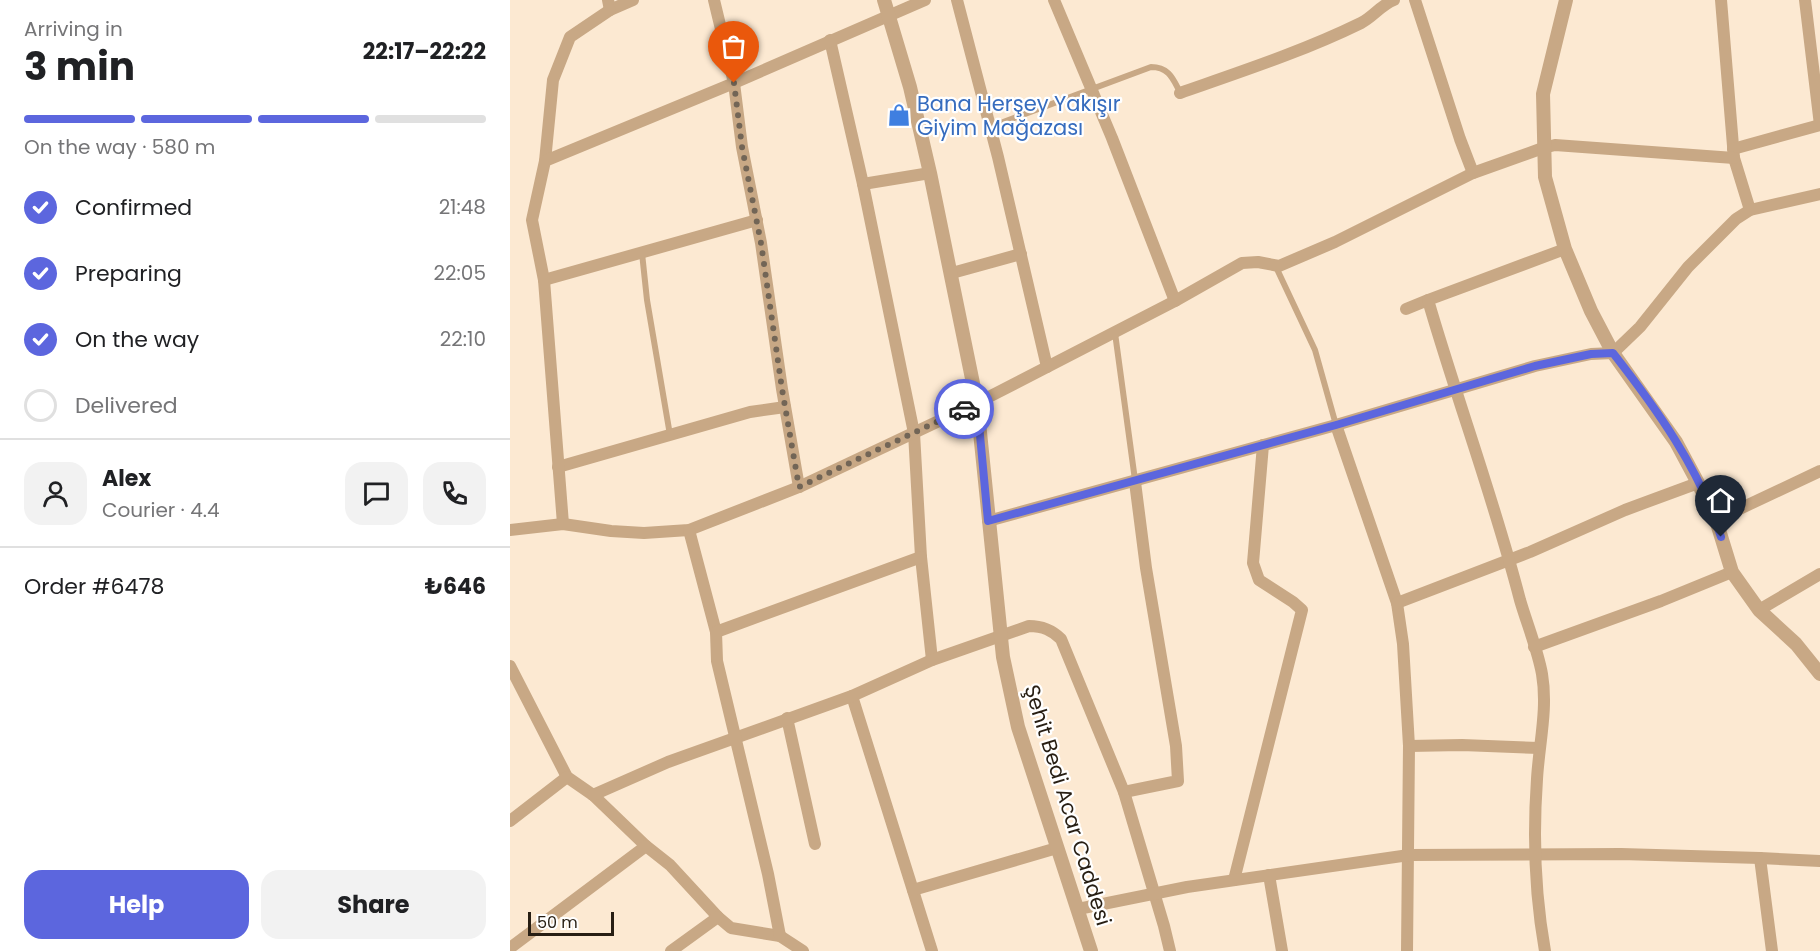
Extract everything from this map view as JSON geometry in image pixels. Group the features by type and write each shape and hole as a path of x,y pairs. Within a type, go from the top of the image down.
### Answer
{"street":[{"path":"562,524 544,280 532,220 545,161 553,80 570,37 609,5 633,0"},
{"path":"714,0 734,83 742,147 757,220 799,487"},
{"name":"Şehit Bedi Acar Caddesi","path":"884,0 890,14 930,173 977,403 1000,635 1009,691 1018,727 1090,951"},
{"path":"545,161 734,83 925,0"},
{"path":"957,0 1047,367"},
{"path":"1054,0 1175,301"},
{"path":"1180,93 1286,54 1363,22 1373,5 1394,0"},
{"path":"1415,0 1473,173"},
{"path":"1566,0 1543,94 1545,177 1565,249 1613,353 1676,441 1698,483 1716,520 1732,572 1759,610 1796,644 1820,674"},
{"path":"1721,0 1734,153 1750,210"},
{"path":"510,530 562,524 644,533 689,530 799,487 977,403 1175,301 1242,263 1258,262 1276,267 1335,242 1473,173 1543,148 1555,145 1734,153 1820,125 1805,0"},
{"path":"830,40 914,433 921,557 932,660"},
{"path":"862,184 930,173"},
{"path":"988,521 1135,482 1535,366 1591,354 1613,353 1640,327 1688,267 1722,232 1750,210 1820,194"},
{"path":"544,280 757,220"},
{"path":"1406,309 1565,249"},
{"path":"952,273 1021,254"},
{"path":"1428,300 1454,389 1510,559 1542,675 1543,718 1539,748 1535,829 1541,928 1545,951"},
{"path":"558,467 750,412 785,407"},
{"path":"1336,425 1397,603 1403,644 1409,747 1407,951"},
{"path":"1234,880 1302,610 1258,580 1253,563 1263,445"},
{"path":"1716,520 1820,471"},
{"path":"1124,792 1178,781 1176,746 1146,568 1135,482"},
{"path":"1397,603 1530,552 1625,510 1698,483"},
{"path":"689,530 716,632 717,661 768,874 780,936"},
{"path":"716,632 921,557"},
{"path":"1534,648 1732,572"},
{"path":"1759,610 1820,574"},
{"path":"593,795 669,762 852,696 932,660 1000,635 1036,626 1050,630 1061,639 1124,792 1170,951"},
{"path":"510,666 515,691 567,777 593,795 646,846 670,865 731,928 780,936 803,951"},
{"path":"852,696 932,951"},
{"path":"787,718 815,844"},
{"path":"1409,747 1462,745 1539,748"},
{"path":"510,821 567,777"},
{"path":"510,948 646,846"},
{"path":"913,890 1057,848"},
{"path":"1078,909 1154,893 1408,855 1536,854 1820,861"},
{"path":"1760,858 1772,951"},
{"path":"1269,875 1282,951"},
{"path":"671,951 718,917"}],"lane":[{"path":"990,128 1151,67 1164,69 1173,77 1180,93"},
{"path":"642,253 647,300 670,435"},
{"path":"1276,267 1315,350 1336,425"},
{"path":"1114,332 1135,482"}],"way so far":[{"path":"734,83 742,147 761,243 799,487 964,409"}],"place":[{"name":"Bana Herşey Yakışır Giyim Mağazası","path":"899,115"}],"route":[{"path":"964,409 977,403 988,521 1135,482 1535,366 1591,354 1613,353 1676,441 1716,520 1721,537"}]}
